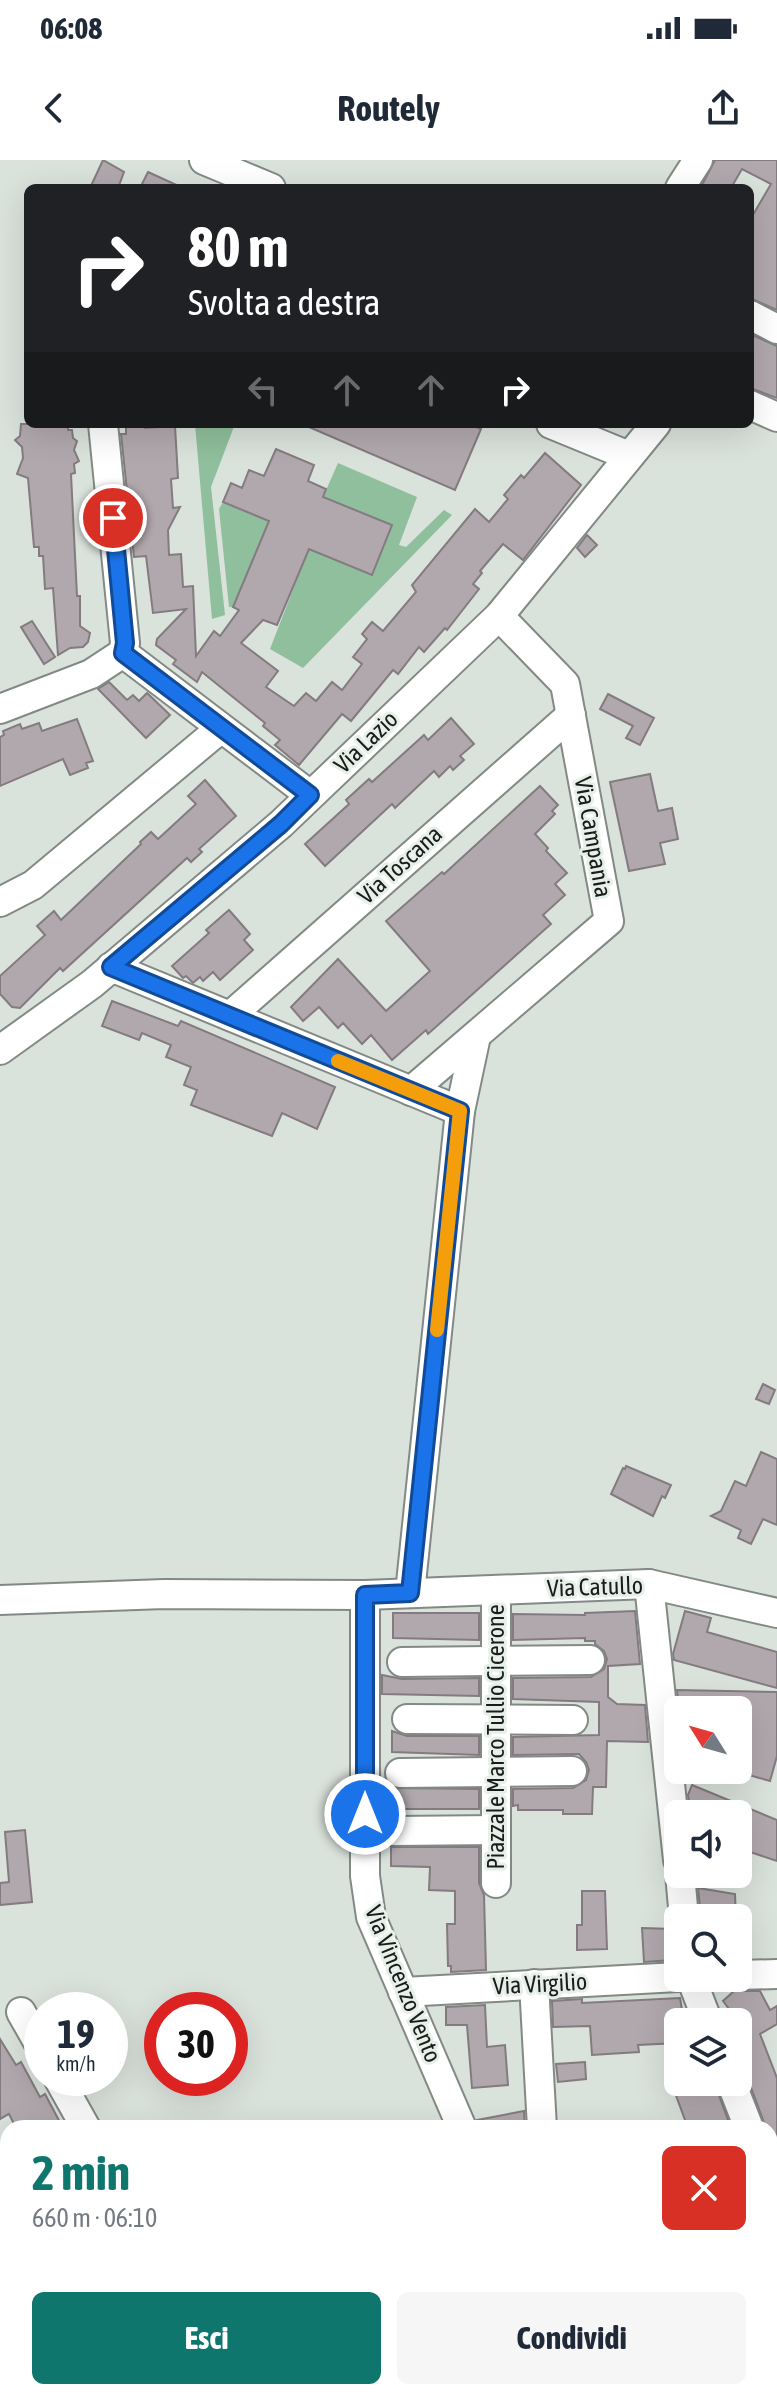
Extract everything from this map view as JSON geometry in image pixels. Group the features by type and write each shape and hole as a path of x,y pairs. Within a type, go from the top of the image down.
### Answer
{"street":[{"path":"204,160 261,184"},
{"path":"683,184 698,160"},
{"path":"754,317 777,329"},
{"path":"754,407 777,417"},
{"path":"0,709 91,674 123,653 125,643 103,428"},
{"path":"561,428 629,456"},
{"name":"Via Lazio","path":"2,1047 111,967 281,824 499,616 579,522 653,428"},
{"name":"Via Campania","path":"411,1091 609,921 565,684 499,616"},
{"path":"123,653 310,795"},
{"name":"Via Toscana","path":"230,1016 571,715"},
{"path":"0,902 33,885 220,729"},
{"path":"111,967 460,1111"},
{"path":"410,1593 460,1111 476,1036"},
{"path":"649,1584 672,1800"},
{"name":"Via Catullo","path":"0,1600 164,1594 365,1595 649,1584 774,1605"},
{"name":"Piazzale Marco Tullio Cicerone","path":"496,1590 496,1883"},
{"name":"Via Vincenzo Vento","path":"365,1595 365,1876 371,1917 459,2120"},
{"path":"402,1662 590,1660"},
{"path":"407,1719 573,1720"},
{"path":"400,1773 572,1771"},
{"path":"394,1831 496,1830"},
{"path":"752,1975 777,1974"},
{"name":"Via Virgilio","path":"403,1992 664,1978"},
{"path":"534,1984 542,2120"},
{"path":"21,2012 24,2017"},
{"path":"68,2096 82,2120"},
{"path":"736,2096 746,2120"}],"green space":[{"path":"195,428 233,428 211,487 225,615 212,619"},
{"path":"338,463 417,497 399,545 406,547 444,510 452,515 303,668 270,649 306,556 292,542 371,575 392,525 323,497"},
{"path":"223,502 269,520 233,607 229,607 219,509"}],"building":[{"path":"103,160 124,172 120,184 92,184"},
{"path":"715,160 777,160 777,310 754,300 754,213 771,184 742,169 733,184 703,184"},
{"path":"148,172 174,184 142,184"},
{"path":"754,336 777,346 777,398 754,389"},
{"path":"21,424 24,424 24,428 68,428 77,441 74,450 79,461 74,464 75,473 71,474 77,596 80,596 80,626 90,633 83,647 70,648 58,655 53,588 45,589 43,556 39,556 39,547 34,547 28,478 17,474 23,458 22,447 15,440 20,436"},
{"path":"126,428 175,428 178,478 171,479 173,508 180,507 168,530 169,555 181,554 183,587 193,586 196,656 214,631 220,636 239,610 233,607 269,521 223,502 231,483 242,488 249,470 264,476 276,449 314,465 308,481 326,489 323,497 392,525 372,575 309,549 277,625 263,620 241,643 278,671 266,687 294,706 306,693 316,701 332,682 342,690 362,664 353,657 367,639 362,634 372,622 383,631 416,592 412,585 475,509 489,522 508,499 504,495 521,475 524,478 545,453 581,485 523,560 503,544 480,571 482,573 473,584 479,589 447,630 445,628 424,652 419,647 398,674 393,670 351,721 342,714 299,765 275,745 280,740 263,726 265,723 202,672 197,682 173,664 176,660 156,645 157,639 186,609 153,613 146,556 134,557 121,434 126,434"},
{"path":"311,428 481,429 455,490"},
{"path":"587,535 597,545 585,557 577,548"},
{"path":"32,621 55,657 44,664 21,627"},
{"path":"109,682 127,700 133,695 139,701 147,693 170,715 146,738 98,689"},
{"path":"608,694 654,718 640,745 626,738 633,726 600,709"},
{"path":"451,718 474,744 460,756 464,760 453,770 450,766 439,777 434,771 395,808 392,804 325,866 305,844 349,804 346,800 369,779 372,782 424,735 428,740"},
{"path":"77,719 93,761 86,763 88,768 70,775 63,759 0,786 0,737 4,735 3,731 20,724 22,729 39,723 42,731"},
{"path":"650,774 658,811 672,808 678,839 660,843 665,864 629,871 610,782"},
{"path":"205,780 236,816 199,849 202,852 191,862 187,858 63,971 60,968 20,1008 12,1007 0,994 0,976 45,935 37,926 54,911 61,920 151,832 158,839 196,804 188,796"},
{"path":"540,786 558,805 552,811 555,814 535,834 567,873 555,884 565,895 543,915 551,924 428,1034 426,1030 392,1060 371,1035 362,1044 343,1023 338,1028 319,1007 303,1021 291,1007 338,959 386,1011 430,971 386,921 442,872 444,874"},
{"path":"229,910 250,934 244,940 253,950 220,980 213,972 203,981 200,977 193,983 186,976 183,978 172,966"},
{"path":"112,1001 178,1026 181,1021 335,1087 317,1129 282,1113 272,1136 191,1105 197,1090 184,1085 191,1067 166,1057 171,1045 142,1033 139,1040 102,1026"},
{"path":"763,1384 775,1390 769,1404 756,1399"},
{"path":"761,1452 777,1459 777,1525 763,1519 751,1544 738,1538 741,1530 711,1516 721,1511 735,1481 746,1486"},
{"path":"626,1466 671,1485 653,1516 611,1494"},
{"path":"635,1611 640,1664 608,1666 608,1697 617,1704 645,1705 648,1742 607,1741 606,1787 593,1787 592,1814 563,1814 563,1810 518,1810 518,1805 513,1806 513,1789 573,1788 586,1780 589,1770 579,1754 513,1755 513,1737 599,1735 599,1702 513,1699 513,1678 591,1677 604,1669 607,1659 595,1641 585,1641 585,1638 513,1640 513,1614 585,1615"},
{"path":"685,1611 711,1618 707,1632 777,1652 777,1688 674,1660"},
{"path":"393,1613 479,1613 479,1640 393,1638"},
{"path":"382,1675 402,1679 479,1678 479,1696 382,1694"},
{"path":"677,1690 777,1692 777,1756 770,1781 752,1776 752,1696 678,1696"},
{"path":"392,1731 407,1736 479,1736 479,1755 392,1752"},
{"path":"692,1785 728,1800 689,1800"},
{"path":"392,1788 479,1789 479,1809 392,1809"},
{"path":"752,1810 777,1820 777,1861 752,1853"},
{"path":"25,1830 32,1902 0,1905 0,1883 9,1882 5,1832"},
{"path":"391,1847 479,1847 486,1970 451,1972 451,1966 448,1966 447,1924 455,1924 455,1891 429,1890 430,1867 391,1866"},
{"path":"698,1888 735,1894 735,1904 700,1904"},
{"path":"582,1891 605,1891 607,1949 577,1950 577,1925 582,1925"},
{"path":"642,1928 664,1929 664,1961 644,1962"},
{"path":"752,1991 760,1991 770,2010 777,2006 777,2024 760,2034 777,2078 777,2120 763,2120 752,2090 752,2008 728,2008 723,2001 733,1992"},
{"path":"680,1998 682,2008 664,2008 664,2044 638,2045 639,2052 592,2055 590,2026 553,2027 552,2001 582,1999 582,2003"},
{"path":"485,2005 487,2047 505,2045 508,2085 472,2088 467,2025 446,2025 446,2007"},
{"path":"0,2039 16,2065 21,2062 24,2068 24,2096 46,2096 59,2120 12,2120 9,2114 0,2119"},
{"path":"585,2062 586,2079 558,2082 556,2064"},
{"path":"676,2096 719,2096 728,2120 685,2120"},
{"path":"524,2111 525,2120 477,2120"}],"slow traffic":[{"path":"338,1061 460,1111 437,1330"}],"route":[{"path":"113,518 125,643 123,653 310,795 281,824 111,967 460,1111 410,1593 365,1595 365,1814"}]}
